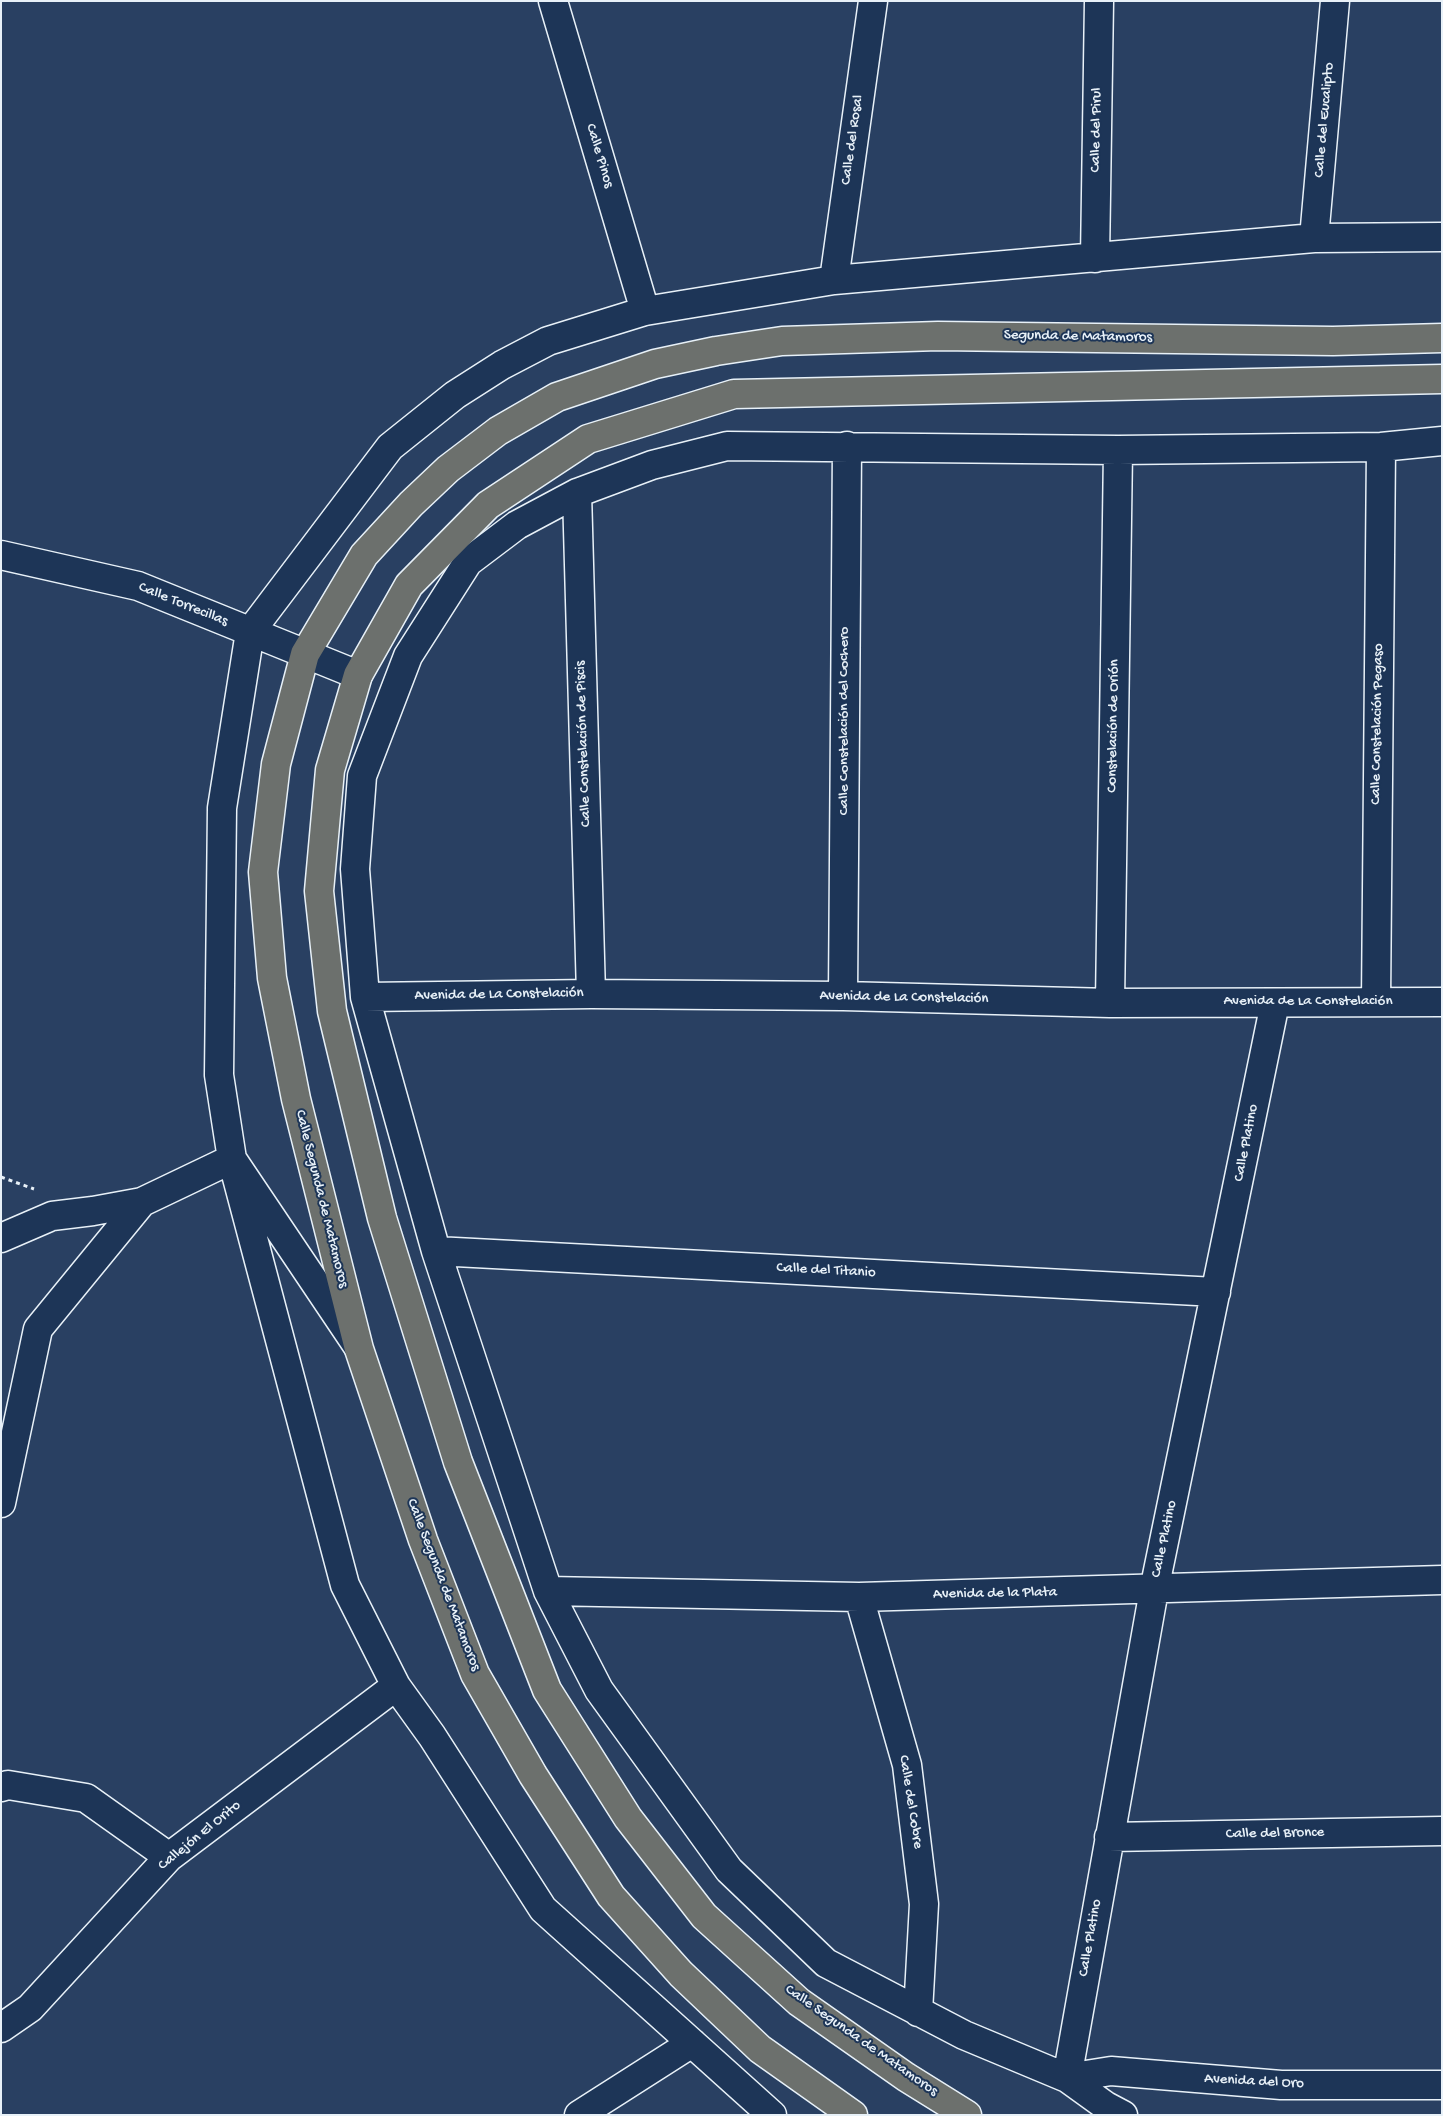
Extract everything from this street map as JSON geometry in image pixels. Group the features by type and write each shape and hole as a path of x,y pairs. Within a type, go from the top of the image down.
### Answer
{"main road":[{"name":"Segunda de Matamoros","path":"716,351 782,341 938,336 1332,341 1442,338"},
{"name":"Calle Segunda de Matamoros","path":"716,351 656,364 557,397 498,431 442,475 411,504 364,555 305,654 276,764 263,872 272,978 296,1099 359,1348 424,1540 476,1674 533,1775 611,1896 681,1974 760,2049 853,2115"},
{"name":"Calle Segunda de Matamoros","path":"967,2115 906,2077 799,2002 704,1916 628,1818 547,1690 458,1462 382,1218 332,1011 319,891 330,770 358,675 409,585 488,505 588,438 734,394 1442,379"}],"street":[{"name":"Calle Pinos","path":"553,1 645,311"},
{"name":"Calle del Rosal","path":"834,280 873,1"},
{"name":"Calle del Pirul","path":"1095,258 1099,1"},
{"name":"Calle del Eucalipto","path":"1314,238 1335,1"},
{"path":"772,2115 543,1909 432,1736 396,1686 345,1586 232,1160 219,1075 222,808 250,632 390,447 455,395 502,365 548,342 645,311 834,280 1314,238 1442,236"},
{"path":"1123,2115 1106,2106 1067,2078 964,2035 826,1963 729,1870 599,1690 548,1591 436,1250 365,997 355,869 362,776 408,656 468,562 517,525 577,493 652,465 727,446 1118,450 1381,447 1442,441"},
{"name":"Calle Constelación del Cochero","path":"843,996 848,446"},
{"name":"Calle Constelación Pegaso","path":"1376,1001 1381,447"},
{"name":"Constelación de Orión","path":"1110,1003 1118,450"},
{"name":"Calle Constelación de Piscis","path":"577,493 591,994"},
{"name":"Calle Torrecillas","path":"1,555 138,586 358,675"},
{"name":"Avenida de La Constelación","path":"365,997 591,994 843,996 1110,1003 1442,1002"},
{"name":"Calle Platino","path":"1067,2078 1154,1590 1275,1003"},
{"path":"1,1238 52,1216 142,1202 232,1160"},
{"path":"232,1160 359,1348"},
{"path":"1,1503 38,1329 142,1202"},
{"name":"Calle del Titanio","path":"436,1250 1216,1292"},
{"name":"Avenida de la Plata","path":"548,1591 859,1597 1154,1590 1442,1580"},
{"name":"Calle del Cobre","path":"859,1597 906,1765 924,1904 918,2012"},
{"name":"Callejón El Orito","path":"4,2020 30,2008 169,1857 396,1686"},
{"path":"3,1785 86,1798 169,1857"},
{"name":"Calle del Bronce","path":"1109,1837 1442,1831"},
{"path":"578,2115 692,2043"},
{"name":"Avenida del Oro","path":"1067,2078 1110,2072 1281,2086 1442,2084"}]}
